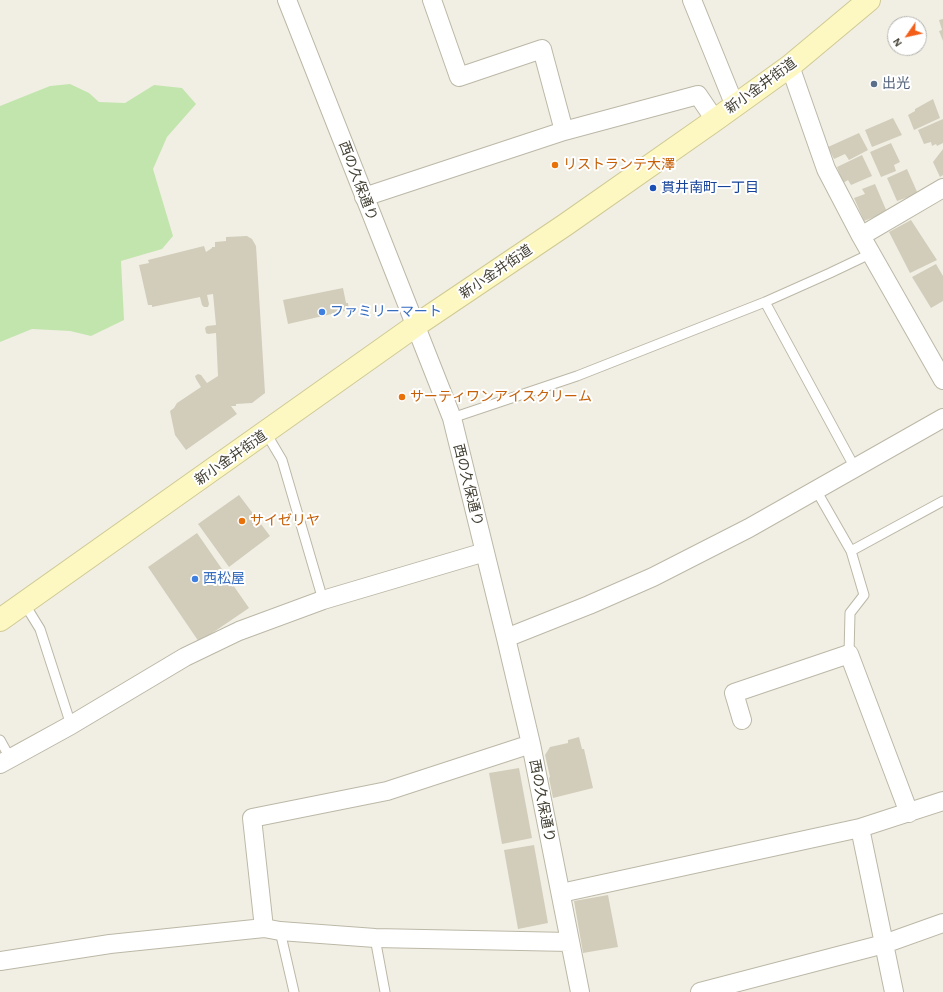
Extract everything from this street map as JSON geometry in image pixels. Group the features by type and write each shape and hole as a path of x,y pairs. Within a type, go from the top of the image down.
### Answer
{"main road":[{"name":"新小金井街道","path":"0,620 415,326 565,225 735,106 790,66 869,0"}],"street":[{"name":"西の久保通り","path":"287,0 452,418 531,744 580,992"},
{"path":"432,0 459,77 542,49 564,131"},
{"path":"692,0 735,106"},
{"path":"790,66 826,169 861,236 943,380"},
{"path":"364,197 564,131 698,95 715,120"},
{"path":"861,236 943,188"},
{"path":"506,638 589,605 653,577 749,528 943,418"},
{"path":"5,761 71,725 185,657 239,631 323,600 485,552"},
{"path":"742,720 734,692 849,654 909,813"},
{"path":"272,930 252,818 387,791 531,744"},
{"path":"561,893 860,828 943,801"},
{"path":"860,828 894,992"},
{"path":"700,992 884,944 943,923"},
{"path":"0,961 110,944 272,930 374,938 570,942"}],"lane":[{"path":"452,418 577,376 765,302 872,253"},
{"path":"765,302 855,468"},
{"path":"266,432 282,460 323,600"},
{"path":"816,490 851,551 864,595 850,613 849,654"},
{"path":"851,551 943,501"},
{"path":"24,603 40,629 71,725"},
{"path":"0,740 5,761"},
{"path":"272,930 294,992"},
{"path":"374,938 386,992"}],"green space":[{"path":"70,84 89,93 99,102 125,103 154,85 182,88 196,104 167,137 153,169 173,236 162,249 121,261 124,320 91,336 70,331 32,329 0,342 0,106 50,86"}],"building":[{"path":"943,19 943,41 939,31 942,30 939,20"},
{"path":"933,99 940,118 914,130 908,115 915,111 915,109"},
{"path":"893,118 902,135 872,147 865,130"},
{"path":"943,119 943,143 937,146 936,144 932,146 931,142 924,144 918,130"},
{"path":"859,133 868,150 849,160 845,154 834,159 828,147"},
{"path":"891,143 900,162 894,165 896,171 881,177 870,152"},
{"path":"943,149 943,175 940,177 933,162"},
{"path":"862,155 872,176 851,185 848,180 843,183 837,167"},
{"path":"907,169 918,194 897,201 887,178"},
{"path":"875,184 887,212 864,221 854,198 865,194 862,189"},
{"path":"911,220 937,260 910,273 889,232"},
{"path":"247,236 252,239 256,246 265,393 252,403 236,404 236,406 231,406 237,414 186,450 175,435 170,411 177,403 201,387 195,376 198,374 201,375 207,383 218,376 216,333 208,334 206,333 205,328 207,326 216,325 213,294 207,295 209,304 208,307 204,307 202,305 200,297 152,307 152,305 148,305 139,265 149,263 148,260 204,246 206,252 212,247 215,247 215,242 226,241 226,237"},
{"path":"936,264 943,276 943,301 931,308 912,277"},
{"path":"343,288 349,310 288,324 283,300"},
{"path":"239,495 270,536 229,567 198,524"},
{"path":"197,533 249,608 199,642 148,567"},
{"path":"579,737 582,749 584,749 593,788 553,798 545,755 550,747 568,743 568,740"},
{"path":"519,768 532,838 502,844 489,773"},
{"path":"534,845 548,923 518,929 504,850"},
{"path":"608,895 618,947 583,953 574,901"}],"place":[{"name":"出光","path":"874,84"},
{"name":"リストランテ大澤","path":"555,165"},
{"name":"貫井南町一丁目","path":"653,188"},
{"name":"ファミリーマート","path":"322,312"},
{"name":"サーティワンアイスクリーム","path":"402,397"},
{"name":"サイゼリヤ","path":"242,521"},
{"name":"西松屋","path":"195,579"}]}
